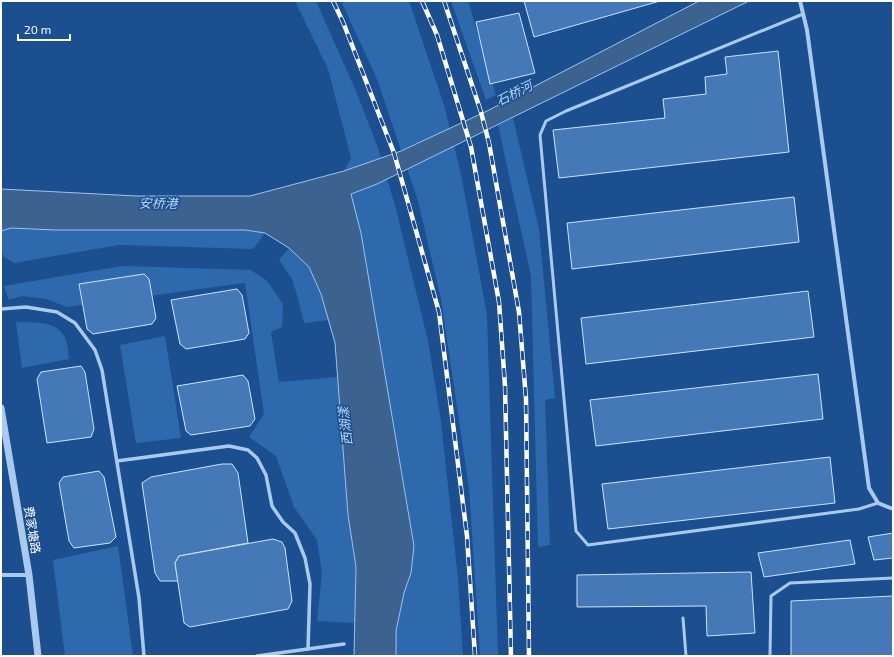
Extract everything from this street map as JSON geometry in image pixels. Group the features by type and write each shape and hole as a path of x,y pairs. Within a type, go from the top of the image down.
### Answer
{"street":[{"path":"800,1 807,30 869,488 878,503 893,510"},
{"path":"1,309 26,307 57,312 75,323 95,350 102,370 139,598 144,656"},
{"name":"费家塘路","path":"1,408 29,575 38,656"},
{"path":"117,461 229,446 248,450 257,458 266,474 272,506 283,522 295,533 305,558 310,584 308,649"},
{"path":"1,575 29,575"},
{"path":"257,656 344,644"}],"lane":[{"path":"803,14 566,111 546,121 540,135 576,531 588,545 859,509 878,503"},
{"path":"770,656 771,596 790,583 893,578"},
{"path":"683,618 686,656"}],"shaded area":[{"path":"295,1 316,1 356,91 378,148 396,209 428,341 441,421 458,579 463,656 396,656 396,631 404,593 411,573 414,545 361,233 344,171 351,158 328,69"},
{"path":"341,1 409,1 444,105 461,174 487,315 498,656 480,656 469,488 441,299 418,201 377,79"},
{"path":"451,1 468,1 496,95 486,100"},
{"path":"513,118 539,229 555,398 545,400 550,545 538,547 531,276 498,125"},
{"path":"11,228 55,230 245,230 265,233 253,249 119,245 14,263 3,256 1,247 1,231"},
{"path":"289,248 309,267 321,294 329,320 304,323 292,279 279,260"},
{"path":"122,266 251,270 267,281 283,304 282,327 271,332 279,382 338,377 348,515 356,567 355,623 317,621 322,573 317,540 294,507 276,456 249,437 264,414 245,283 67,307 46,299 22,296 9,300 4,286"},
{"path":"16,322 51,325 57,328 66,340 69,359 22,368"},
{"path":"165,336 181,438 136,443 120,345"},
{"path":"118,546 133,656 65,656 53,560"}],"water":[{"path":"699,1 749,1 377,184 351,194 361,233 414,546 411,573 404,593 396,631 396,656 354,656 356,567 348,515 335,343 321,294 309,267 289,248 265,233 245,230 55,230 11,228 1,231 1,189 137,196 250,196 344,171 401,151 487,111"}],"building":[{"path":"524,1 660,1 534,37"},
{"path":"519,13 535,73 490,84 476,22"},
{"path":"778,51 789,152 559,178 553,130 665,118 663,99 706,94 705,77 727,74 725,57"},
{"path":"794,197 799,242 572,269 567,223"},
{"path":"144,274 149,279 156,318 152,324 93,334 87,329 79,284"},
{"path":"237,289 242,295 249,333 245,339 186,349 180,344 171,300"},
{"path":"808,291 814,337 586,364 581,318"},
{"path":"81,366 85,372 94,429 91,437 47,443 37,379 41,372"},
{"path":"818,374 823,419 596,446 590,400"},
{"path":"243,375 248,381 255,419 250,426 191,435 186,431 177,386"},
{"path":"830,457 835,503 608,529 602,484"},
{"path":"222,464 232,464 238,473 248,543 179,556 175,563 178,581 160,581 155,573 142,483 151,477"},
{"path":"99,471 104,477 116,537 110,543 74,548 69,541 59,483 63,477"},
{"path":"893,533 893,558 874,560 868,537"},
{"path":"273,539 282,542 285,548 292,601 288,609 190,627 184,623 175,563 179,556"},
{"path":"850,540 855,564 764,577 758,553"},
{"path":"751,572 755,633 707,636 706,606 577,607 577,575"},
{"path":"893,596 893,656 791,656 791,601"}],"railway":[{"path":"333,1 343,22 394,153 439,312 467,536 475,656"},
{"path":"422,1 437,35 471,147 499,302 505,386 511,656"},
{"path":"444,1 481,112 489,143 519,312 526,399 529,656"}],"water label":[{"name":"石桥河","path":"514,93"},
{"name":"安桥港","path":"158,203"},
{"name":"西湖漾","path":"345,426"}]}
